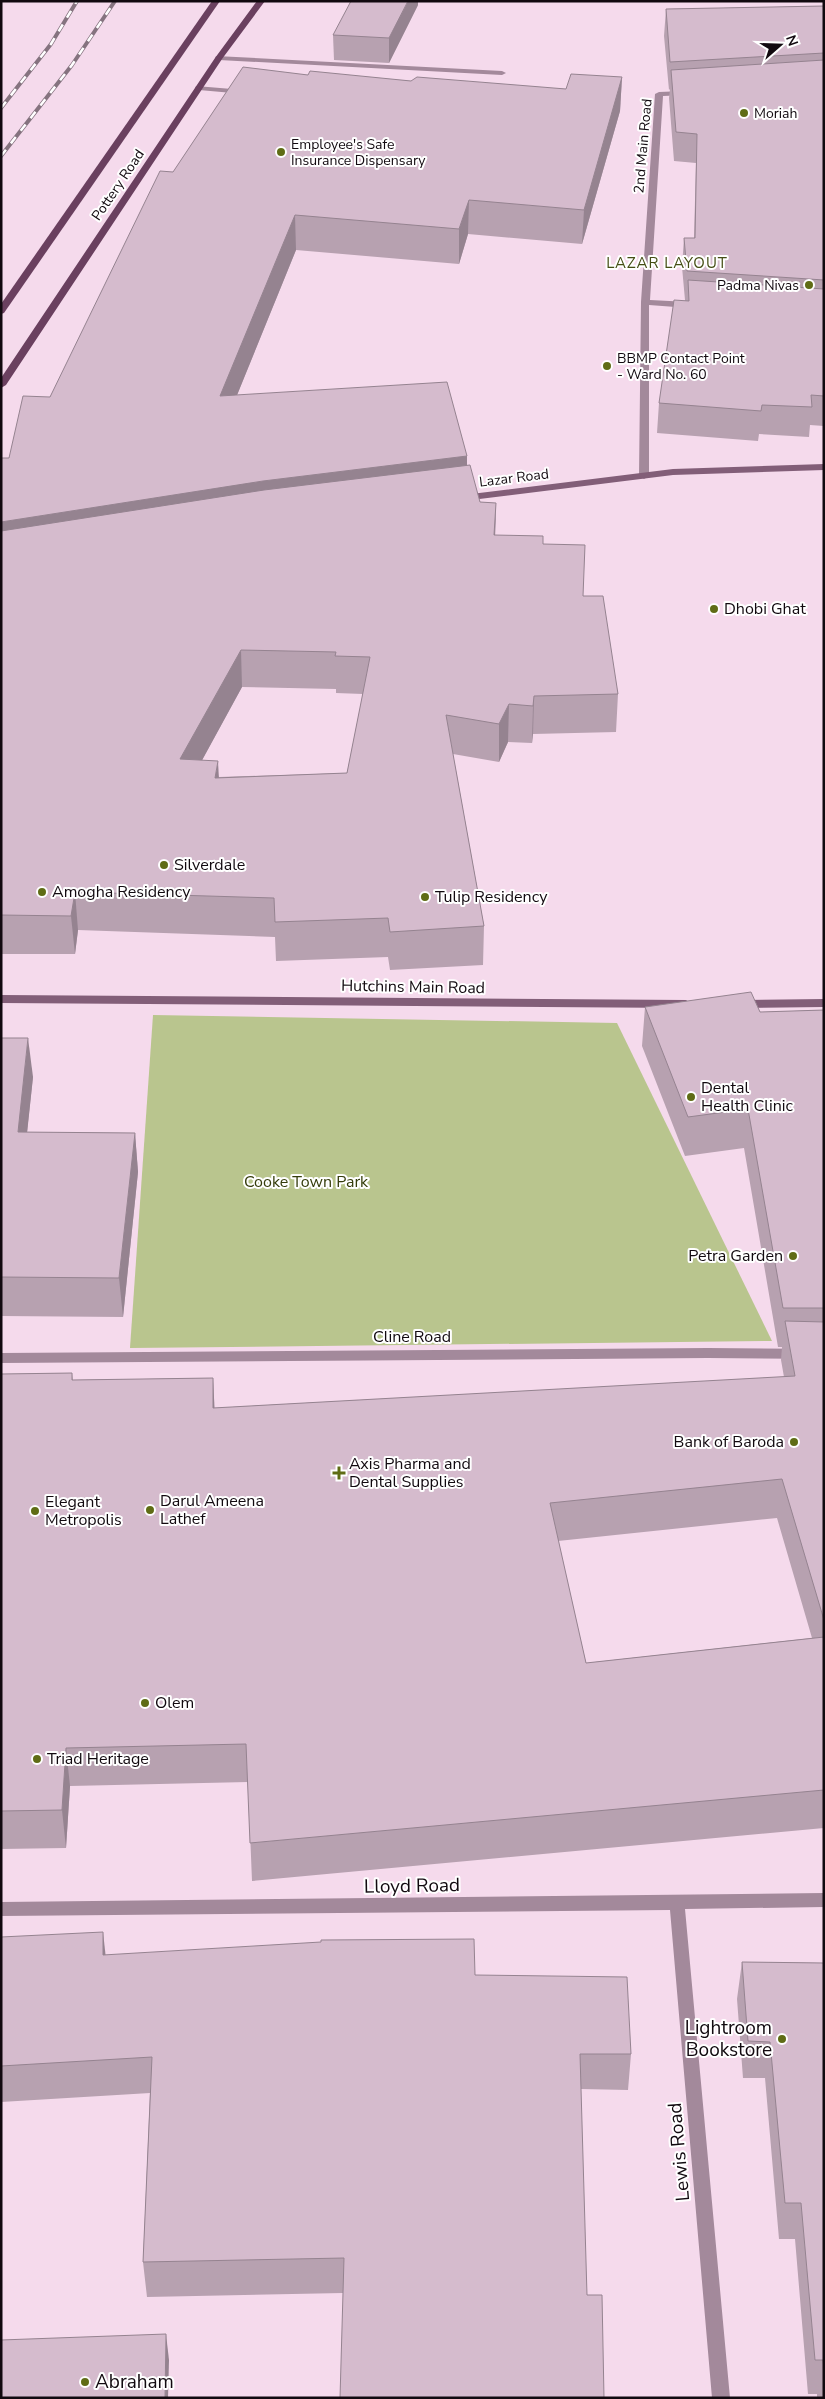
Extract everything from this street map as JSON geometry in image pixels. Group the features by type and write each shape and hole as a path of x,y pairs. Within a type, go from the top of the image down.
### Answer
{"main road":[{"name":"Pottery Road","path":"1,311 216,1"},
{"name":"Pottery Road","path":"1,385 219,58 261,1"}],"street":[{"path":"219,58 502,72"},
{"path":"199,88 252,93"},
{"name":"2nd Main Road","path":"645,302 659,94 698,92"},
{"path":"644,476 645,302 695,305"},
{"name":"Lazar Road","path":"450,500 673,472 824,467"},
{"name":"Hutchins Main Road","path":"1,999 697,1004"},
{"path":"726,1004 824,1003"},
{"name":"Cline Road","path":"1,1358 698,1353 824,1354"},
{"name":"Lloyd Road","path":"1,1909 824,1900"},
{"name":"Lewis Road","path":"677,1903 720,2398"}],"green space":[{"name":"Cooke Town Park","path":"153,1015 617,1023 772,1341 130,1348"}],"building":[{"path":"351,1 408,1 389,38 333,35"},
{"path":"824,6 824,53 670,62 666,9"},
{"path":"824,60 824,280 687,271 684,238 695,238 697,134 676,132 671,70"},
{"path":"243,67 308,75 310,71 411,81 417,77 566,89 571,74 622,77 584,210 469,200 459,229 295,215 220,396 447,382 467,456 263,481 1,522 1,458 9,458 23,396 50,397 160,171 173,172"},
{"path":"688,280 824,289 824,396 811,395 812,407 762,405 761,411 659,403 674,300 689,301"},
{"path":"470,465 480,502 496,503 494,535 543,536 543,544 585,545 583,596 603,596 618,694 534,696 533,706 509,704 499,724 446,715 484,926 390,932 388,918 275,922 274,898 75,892 71,916 1,915 1,531 264,490","holes":["241,650 336,652 335,656 370,657 347,773 215,778 218,761 180,759"]},
{"path":"751,992 760,1012 824,1010 824,1308 783,1308 748,1109 688,1117 645,1007"},
{"path":"1,1038 28,1038 18,1132 135,1133 119,1278 1,1277"},
{"path":"785,1321 824,1322 824,1620 782,1479 550,1503 586,1663 824,1637 824,1790 250,1843 246,1744 66,1748 62,1810 1,1811 1,1374 72,1373 72,1380 213,1378 213,1408 795,1376"},
{"path":"103,1932 103,1955 321,1942 321,1940 474,1939 475,1975 627,1977 631,2054 580,2054 587,2295 602,2295 604,2398 340,2398 344,2258 143,2262 152,2057 1,2066 1,1937"},
{"path":"742,1962 824,1963 824,2369 823,2360 815,2360 801,2203 785,2203 770,2042 748,2041"},
{"path":"166,2334 165,2398 1,2398 1,2340"}],"railway":[{"path":"1,108 51,44 77,1"},
{"path":"1,156 72,65 115,1"}],"place":[{"name":"Moriah","path":"744,113"},
{"name":"Employee's Safe Insurance Dispensary","path":"281,152"},
{"name":"Padma Nivas","path":"809,285"},
{"name":"BBMP Contact Point - Ward No. 60","path":"607,366"},
{"name":"Dhobi Ghat","path":"714,609"},
{"name":"Silverdale","path":"164,865"},
{"name":"Amogha Residency","path":"42,892"},
{"name":"Tulip Residency","path":"425,897"},
{"name":"Dental Health Clinic","path":"691,1097"},
{"name":"Petra Garden","path":"793,1256"},
{"name":"Bank of Baroda","path":"794,1442"},
{"name":"Axis Pharma and Dental Supplies","path":"339,1473"},
{"name":"Darul Ameena Lathef","path":"150,1510"},
{"name":"Elegant Metropolis","path":"35,1511"},
{"name":"Olem","path":"145,1703"},
{"name":"Triad Heritage","path":"37,1759"},
{"name":"Lightroom Bookstore","path":"782,2039"},
{"name":"Abraham","path":"85,2382"}],"district":[{"name":"LAZAR LAYOUT","path":"667,263"}]}
